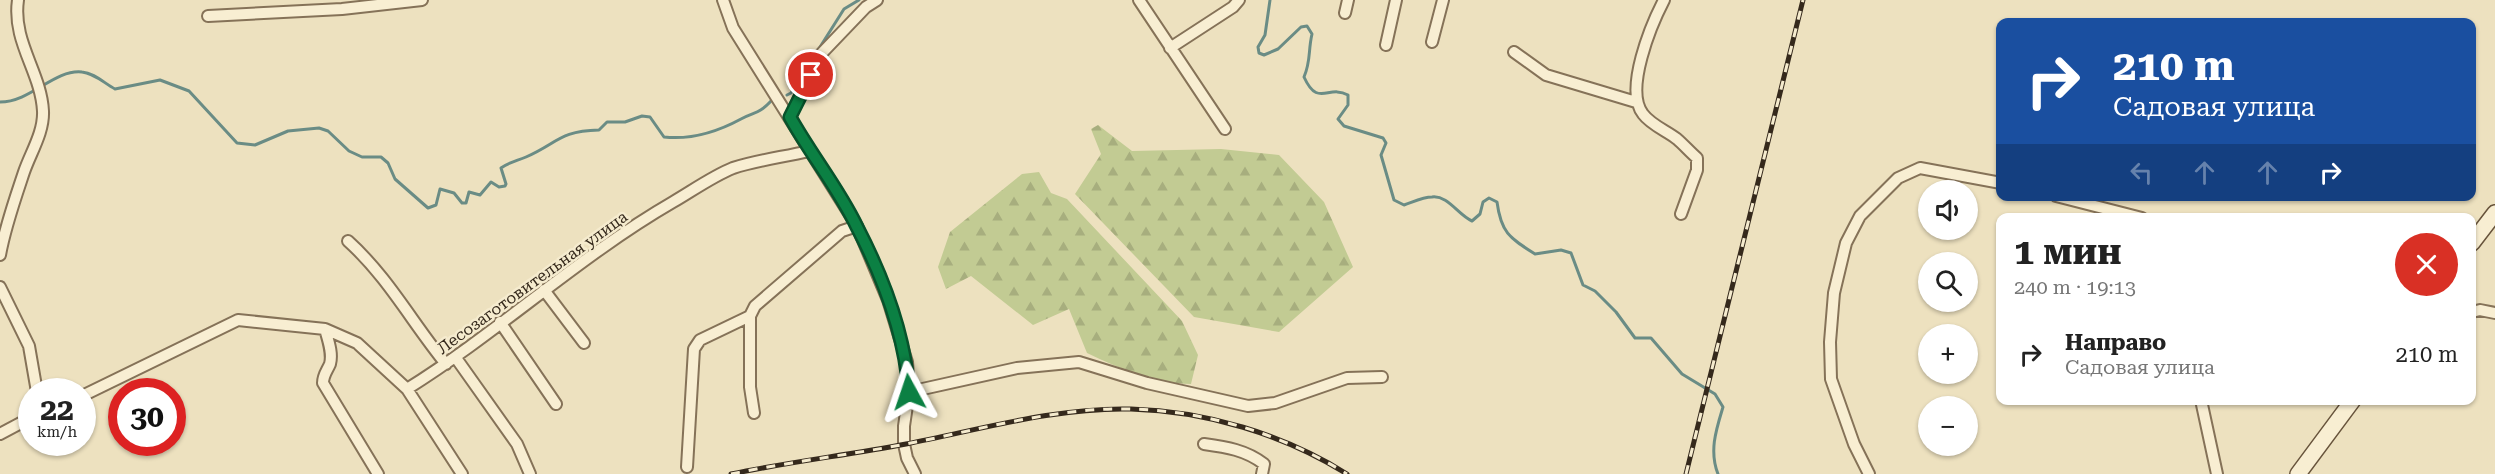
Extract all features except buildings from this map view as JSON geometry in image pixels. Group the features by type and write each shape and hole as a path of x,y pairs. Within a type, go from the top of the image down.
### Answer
{"main road":[{"path":"2476,238 2495,213"},
{"path":"2298,474 2349,405"}],"street":[{"path":"0,255 3,236 40,129 43,110 35,79 19,36 18,0"},
{"path":"208,16 342,9 422,0"},
{"path":"723,0 733,28 857,226 888,300 907,362 909,392 904,444 907,458 915,474"},
{"path":"790,117 821,54 866,7 877,0"},
{"path":"1138,0 1225,129"},
{"path":"1170,48 1233,7 1239,0"},
{"path":"1345,13 1348,0"},
{"path":"1386,45 1396,0"},
{"path":"1432,42 1443,0"},
{"path":"1664,0 1652,23 1636,84 1636,102 1644,115 1678,139 1697,158 1697,170 1681,214"},
{"path":"1514,52 1545,75 1636,102"},
{"name":"Лесозаготовительная улица","path":"407,389 456,358 500,322 619,235 732,168 809,151"},
{"path":"1869,474 1854,444 1831,379 1830,342 1834,292 1846,243 1860,216 1898,178 1920,168 1996,182"},
{"path":"2076,201 2122,213"},
{"path":"754,414 750,387 750,316 755,306 783,279 842,231 857,226"},
{"path":"348,241 367,258 391,287 446,364"},
{"path":"0,287 29,346 35,378"},
{"path":"544,290 584,343"},
{"path":"2476,311 2495,313"},
{"path":"687,467 694,349 700,340 750,316"},
{"path":"96,389 238,320 325,329 357,343 407,389 462,474"},
{"path":"500,322 556,404"},
{"path":"325,329 330,363 323,383 378,474"},
{"path":"456,358 517,444 530,474"},
{"path":"909,392 1017,368 1079,362 1147,383 1248,406 1275,403 1347,378 1382,377"},
{"path":"2203,405 2217,474"},
{"path":"0,434 18,424"},
{"path":"1204,444 1233,448 1255,456 1263,469"}],"green space":[{"path":"1098,125 1132,151 1221,149 1279,155 1324,202 1353,267 1279,332 1194,317 1075,194 1101,154 1091,129"},
{"path":"1039,172 1051,193 1067,199 1182,321 1198,355 1191,384 1150,378 1087,353 1069,309 1033,325 971,276 946,289 938,267 950,232 1022,174"}],"waterway":[{"path":"787,95 791,93 844,9 859,0"},
{"path":"1270,0 1265,35 1258,47 1259,53 1264,55 1278,49 1301,27 1307,26 1312,34 1308,66 1304,77 1314,91 1324,94 1341,92 1348,95 1348,105 1338,119 1344,126 1383,138 1386,143 1381,155 1394,200 1404,205 1425,198 1438,197 1472,221 1480,214 1483,202 1489,198 1497,202 1504,228 1513,239 1535,254 1561,250 1571,253 1583,285 1595,291 1616,312 1635,338 1651,338 1682,374 1715,394 1723,407 1714,449 1718,474"},
{"path":"0,102 22,97 72,72 91,74 115,89 160,80 189,91 237,143 255,145 288,131 319,128 328,131 349,151 362,157 381,157 388,163 395,179 428,208 436,205 440,189 454,193 462,203 466,203 469,192 480,195 491,182 499,187 505,186 501,168 504,166 537,152 567,135 599,130 607,122 625,122 642,116 650,117 664,137 694,136 723,128 760,110 772,100 775,101"}],"railway":[{"path":"1686,474 1803,0"},
{"path":"731,474 906,444 1046,416 1103,409 1187,414 1243,427 1297,447 1347,474"}],"route":[{"path":"811,75 790,117 857,226 888,300 907,362 909,392"}]}
